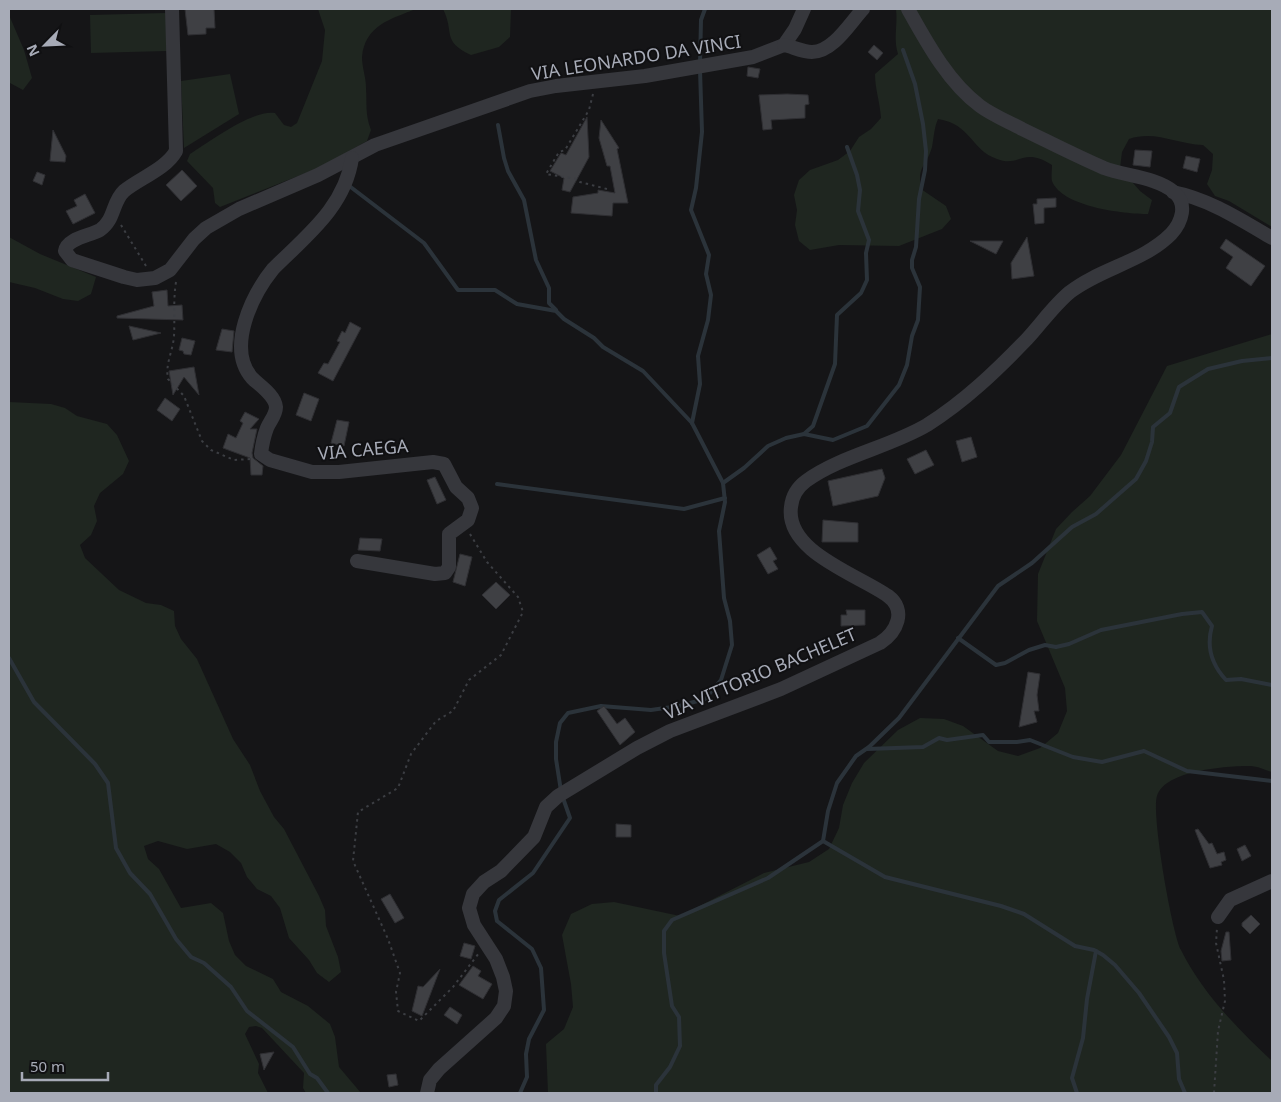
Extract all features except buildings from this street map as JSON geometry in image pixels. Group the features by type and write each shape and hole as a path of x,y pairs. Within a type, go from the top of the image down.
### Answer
{"street":[{"path":"172,9 176,151 172,157 124,191 107,225 94,233 70,243 64,251 72,260 137,280 155,278 170,270 180,260 194,238 218,220 270,194 352,158"},
{"path":"804,9 796,29 784,45 810,52 823,49 833,42 863,9"},
{"path":"908,9 933,53 959,86 980,106 1076,156 1173,192 1188,195 1224,211 1272,238"},
{"name":"VIA LEONARDO DA VINCI","path":"352,158 375,145 444,123 530,91 645,76 754,57 784,45"},
{"path":"264,457 261,454 264,436 276,407 274,401 252,378 242,360 243,334 249,310 265,278 328,214 348,181 352,158"},
{"name":"VIA VITTORIO BACHELET","path":"427,1093 430,1080 439,1069 496,1018 504,1006 506,991 503,977 496,959 474,925 469,908 473,894 501,871 534,837 546,807 558,796 637,748 670,731 781,689 889,637 897,627 899,615 890,597 818,556 802,541 793,524 790,511 798,489 807,480 829,468 911,433 966,398 988,380 1070,293 1151,249 1174,231 1182,219 1182,212 1178,198 1173,192"},
{"name":"VIA CAEGA","path":"264,457 312,472 338,472 433,462 444,464 456,487 470,502 472,512 463,524 449,534 449,567 445,573 434,574 357,561"},
{"path":"1218,917 1224,906 1237,895 1272,881"}],"path":[{"path":"594,82 589,110 565,150 559,152 546,174 577,179 580,182 607,189"},
{"path":"119,220 138,256 155,278"},
{"path":"180,260 173,305 174,337 168,363 168,379 184,396 202,441 211,450 234,460 264,457"},
{"path":"463,524 487,562 518,597 523,612 501,655 469,680 453,710 436,721 411,754 398,788 358,812 353,861 388,939 400,973 396,992 398,1011 419,1020 425,1016 438,1000 453,987 479,952 483,938"},
{"path":"1214,1093 1218,1032 1225,1001 1224,980 1216,943 1218,917"}],"shaded area":[{"path":"318,9 416,9 397,16 381,25 368,37 364,46 362,61 366,84 367,114 371,130 367,141 321,167 220,207 215,203 213,188 187,161 190,154 231,127 255,116 275,113 284,125 291,127 297,123 322,61 325,30"},
{"path":"443,9 511,9 510,37 499,47 471,55 452,41"},
{"path":"896,9 1272,9 1272,227 1229,201 1215,196 1207,184 1212,170 1213,154 1203,145 1148,136 1129,139 1122,152 1120,168 1140,191 1152,200 1148,214 1124,212 1080,203 1068,197 1058,190 1052,181 1052,165 1034,157 1011,161 997,159 981,150 957,126 938,119 930,153 921,170 920,181 921,189 946,206 951,219 942,229 899,246 839,245 810,250 799,241 795,225 797,210 794,195 799,180 810,170 838,160 850,151 859,137 871,129 881,118 875,74 898,54"},
{"path":"166,13 167,51 91,53 90,15"},
{"path":"9,15 24,50 32,78 23,90 10,83 9,80"},
{"path":"230,74 239,114 184,148 181,81"},
{"path":"9,237 40,254 96,277 91,294 78,301 63,299 35,288 9,282"},
{"path":"1272,334 1272,772 1250,766 1240,766 1198,771 1184,775 1162,787 1157,796 1156,807 1163,873 1181,950 1210,996 1246,1036 1272,1061 1272,1093 548,1093 546,1044 564,1029 573,1007 562,935 571,914 592,904 614,902 680,916 764,873 809,862 829,849 839,828 843,805 852,783 864,763 898,730 920,718 944,719 963,726 998,751 1018,756 1040,748 1058,733 1067,711 1065,688 1037,621 1038,574 1056,529 1090,496 1121,455 1167,366"},
{"path":"9,402 51,404 65,408 77,416 107,424 117,435 129,461 123,474 100,493 94,506 97,521 91,535 80,545 85,558 119,590 146,603 161,605 174,611 175,626 181,639 197,659 233,739 250,765 260,791 274,817 284,829 319,896 325,910 326,926 338,957 341,972 329,982 317,973 309,960 289,938 280,908 271,896 257,889 247,877 241,863 230,852 216,844 187,849 158,841 144,846 148,859 159,869 181,908 211,903 223,913 229,941 235,955 246,966 273,979 281,992 308,1006 330,1024 335,1037 339,1067 361,1093 306,1093 303,1088 304,1073 262,1028 256,1026 249,1027 245,1034 259,1064 258,1073 268,1093 9,1093"}],"waterway":[{"path":"700,63 701,20 705,9"},
{"path":"723,483 744,468 768,446 786,438 804,434 833,440 867,426 899,385 907,365 912,336 918,320 920,287 912,268 912,260 916,247 919,199 925,170 926,151 915,84 903,50"},
{"path":"692,423 700,384 698,356 708,320 711,295 706,274 709,255 691,210 696,188 702,132 700,70"},
{"path":"498,125 508,171 524,200 536,260 549,288 549,303 556,310"},
{"path":"804,434 813,426 835,364 837,315 861,293 867,280 866,253 869,240 858,211 860,190 847,147"},
{"path":"348,185 424,243 458,290 495,290 517,304 556,311 564,319 594,338 603,347 643,371 692,423 723,483 725,502 719,531 724,598 730,621 732,645 721,680 705,699 679,706 651,710 601,706 568,713 560,723 556,742 556,759 561,791"},
{"path":"656,1093 656,1085 670,1067 680,1046 679,1017 672,1006 664,953 664,931 672,920 768,878 823,841 828,811 837,783 856,756 869,747 899,718 998,586 1032,563 1072,527 1096,514 1136,479 1146,461 1152,442 1153,427 1170,413 1179,387 1208,369 1242,361 1272,358"},
{"path":"497,484 684,509 725,498"},
{"path":"958,638 996,665 1005,663 1029,650 1045,645 1056,647 1069,644 1101,630 1182,614 1202,612 1212,626 1210,648 1213,661 1226,680 1241,679 1272,685"},
{"path":"9,658 34,702 95,764 108,783 116,848 130,873 150,894 176,939 191,957 204,963 231,987 247,1011 293,1047 310,1074 317,1078 328,1093"},
{"path":"867,749 923,747 939,738 947,740 983,735 989,742 1030,740 1073,757 1102,762 1144,751 1187,771 1272,781"},
{"path":"520,1093 527,1077 526,1054 529,1039 544,1010 541,968 532,949 497,921 495,911 499,900 533,873 570,818 563,798"},
{"path":"823,841 885,877 1001,906 1024,914 1075,946 1094,950 1103,955 1115,965 1139,993 1169,1037 1177,1053 1179,1079 1185,1093"},
{"path":"1077,1093 1072,1078 1083,1038 1087,999 1096,951"}]}
